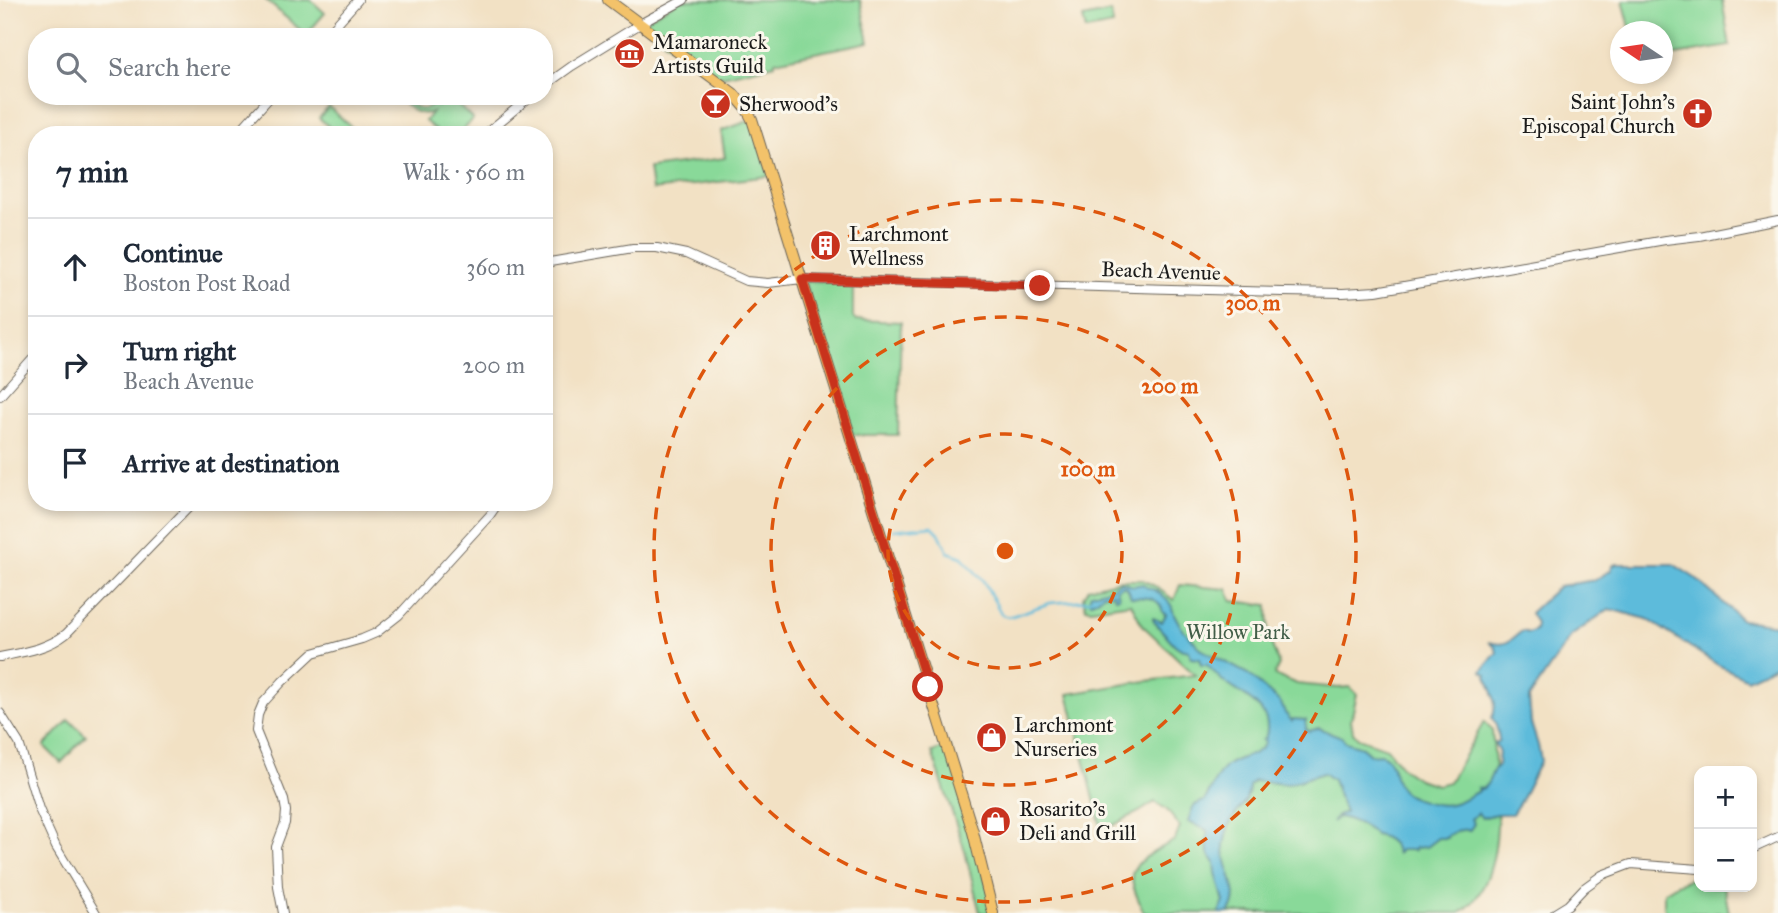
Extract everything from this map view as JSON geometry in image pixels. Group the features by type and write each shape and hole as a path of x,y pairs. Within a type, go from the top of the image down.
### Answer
{"main road":[{"path":"608,0 733,93 752,119 973,832 993,913"}],"street":[{"path":"333,28 358,0"},
{"path":"553,80 640,24 684,0"},
{"path":"244,126 263,105"},
{"path":"495,126 520,105"},
{"name":"Beach Avenue","path":"553,261 648,247 686,254 746,281 768,283 802,279 1361,293 1699,236 1778,219"},
{"path":"0,396 28,364"},
{"path":"0,657 56,642 185,511"},
{"path":"283,913 278,887 276,847 285,823 285,800 256,731 263,704 282,681 313,653 362,639 387,626 493,511"},
{"path":"0,713 19,743 39,809 50,835 96,913"},
{"path":"1757,847 1778,837"},
{"path":"1555,913 1602,875 1632,864 1694,869"}],"green space":[{"path":"266,0 311,0 325,13 312,28 298,28"},
{"path":"680,0 860,0 869,42 775,61 775,64 714,78 640,23"},
{"path":"1623,0 1722,0 1730,46 1673,55 1673,21 1628,21"},
{"path":"1111,12 1113,25 1086,30 1083,18"},
{"path":"407,105 424,109 433,105 458,105 473,119 467,126 431,126 425,121 432,112 421,113"},
{"path":"329,107 350,126 328,126 319,118"},
{"path":"751,120 770,176 652,190 649,168 725,158 721,131"},
{"path":"804,281 853,282 855,320 901,322 898,435 853,435"},
{"name":"Willow Park","path":"1120,580 1143,580 1174,600 1180,585 1227,589 1232,601 1268,605 1269,637 1279,665 1274,675 1297,684 1350,687 1357,694 1351,720 1353,732 1358,738 1387,748 1402,768 1418,779 1437,785 1449,782 1484,722 1492,730 1497,828 1488,877 1476,898 1460,913 1144,913 1133,884 1134,870 1150,854 1175,840 1180,827 1166,809 1155,802 1102,831 1068,694 1195,675 1142,625 1131,603 1086,608 1083,597 1088,588"},
{"path":"69,720 86,736 61,763 44,746"},
{"path":"949,746 995,913 980,913 965,851 932,752"},
{"path":"1694,877 1694,892 1725,892 1729,913 1666,913 1664,892"}],"water":[{"path":"1616,564 1673,564 1695,578 1742,620 1778,625 1778,664 1747,679 1718,665 1647,619 1609,609 1571,636 1529,698 1531,723 1541,760 1512,814 1496,814 1482,818 1478,813 1471,819 1474,824 1469,831 1461,830 1448,835 1447,838 1438,838 1426,847 1415,848 1414,851 1400,850 1397,854 1389,841 1358,823 1338,817 1332,822 1339,814 1345,813 1333,780 1323,773 1288,784 1254,781 1227,831 1224,854 1235,897 1229,913 1219,913 1224,902 1215,863 1208,853 1207,830 1188,822 1193,808 1204,801 1226,766 1257,752 1265,743 1262,740 1265,739 1266,719 1256,704 1223,681 1207,665 1201,665 1199,659 1191,658 1189,651 1175,645 1153,621 1153,618 1162,622 1166,614 1155,600 1131,597 1128,589 1123,586 1117,589 1117,598 1114,593 1104,594 1091,602 1091,593 1109,589 1121,582 1133,586 1143,584 1157,591 1171,605 1181,627 1202,650 1248,674 1281,703 1292,721 1306,720 1306,729 1309,731 1319,728 1362,747 1370,754 1385,756 1391,763 1403,791 1424,802 1448,804 1461,801 1479,791 1478,788 1482,789 1498,765 1499,750 1494,743 1499,741 1499,738 1492,718 1494,697 1487,675 1482,671 1497,652 1489,642 1503,643 1522,631 1529,633 1535,630 1536,623 1530,613 1559,586 1595,580"}],"waterway":[{"path":"893,530 932,526 939,533 948,552 962,557 984,582 1002,615 1009,617 1050,603 1091,598"}],"place":[{"name":"Mamaroneck Artists Guild","path":"630,54"},
{"name":"Sherwood's","path":"716,104"},
{"name":"Saint John's Episcopal Church","path":"1698,114"},
{"name":"Larchmont Wellness","path":"826,246"},
{"name":"Larchmont Nurseries","path":"991,737"},
{"name":"Rosarito's Deli and Grill","path":"996,821"}],"route":[{"path":"928,687 802,279 1040,286"}]}
